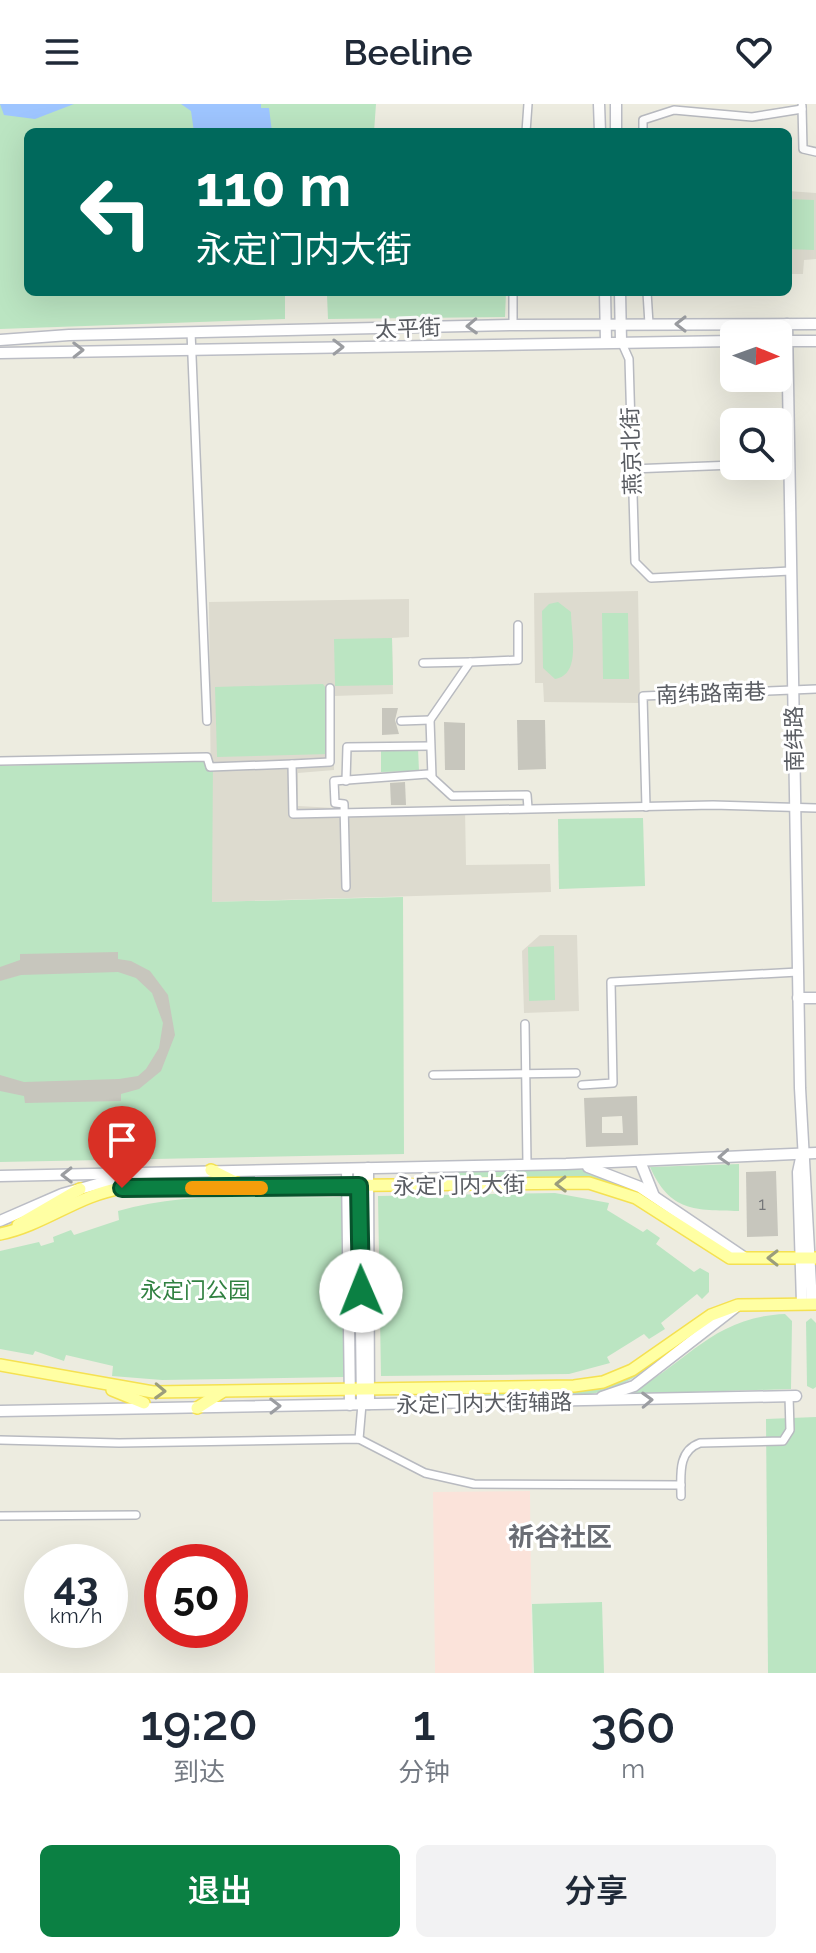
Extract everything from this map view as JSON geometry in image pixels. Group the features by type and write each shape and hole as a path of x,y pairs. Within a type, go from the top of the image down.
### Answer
{"main road":[{"path":"211,1170 247,1188"},
{"name":"永定门内大街","path":"2,1229 31,1226 94,1192 122,1188 589,1183 636,1198 679,1220 730,1258 810,1258"},
{"path":"2,1229 80,1189"},
{"path":"0,1365 153,1392 590,1385 643,1365 681,1344 701,1329 711,1315 738,1305 810,1304"},
{"path":"100,1384 144,1403"},
{"path":"197,1408 223,1392"}],"street":[{"path":"526,128 528,104"},
{"path":"599,104 600,128"},
{"path":"616,104 616,128"},
{"path":"643,128 643,120 674,107 752,117 802,106 803,149 816,152"},
{"path":"513,296 513,325"},
{"path":"605,296 606,342"},
{"path":"620,296 621,341"},
{"path":"647,296 649,324"},
{"name":"太平街","path":"0,340 191,332 720,324"},
{"name":"太平街","path":"792,324 816,324"},
{"path":"191,332 207,721"},
{"path":"792,340 816,341"},
{"name":"燕京北街","path":"621,341 629,359 635,562 651,578 790,571"},
{"name":"太平街","path":"0,353 720,341"},
{"path":"631,469 720,466"},
{"name":"南纬路","path":"785,480 790,571 802,1154 810,1258 810,1304"},
{"path":"423,663 518,660 518,625"},
{"path":"432,777 430,720 470,662"},
{"path":"0,761 207,757 210,767 330,762 330,688"},
{"path":"793,690 816,689"},
{"name":"南纬路南巷","path":"646,807 643,696 793,690"},
{"path":"401,721 430,720"},
{"path":"346,781 347,747 430,746"},
{"path":"292,764 293,814 528,808 816,808"},
{"path":"346,887 344,804 335,803 334,781 370,780 381,775 428,774 452,796 527,795 528,808"},
{"path":"582,1085 613,1083 611,982 798,972"},
{"path":"798,998 816,998"},
{"path":"525,1024 527,1164"},
{"path":"433,1075 576,1073"},
{"path":"0,1176 566,1164 816,1153"},
{"path":"640,1161 654,1196"},
{"path":"566,1164 614,1174 654,1196 679,1220"},
{"path":"357,1169 359,1436"},
{"path":"357,1169 359,1404"},
{"path":"80,1189 135,1173"},
{"path":"576,1402 612,1395 634,1386 681,1344"},
{"path":"681,1496 684,1456 696,1444 785,1439 790,1430 793,1396"},
{"name":"永定门内大街辅路","path":"171,1407 793,1396"},
{"path":"144,1403 171,1407"},
{"path":"0,1411 171,1407"},
{"path":"0,1440 119,1443 359,1436 425,1473 474,1484 681,1485"},
{"path":"0,1516 136,1515"}],"shaded area":[{"path":"792,191 816,193 816,259 804,260 803,274 792,274"},
{"path":"638,591 640,703 544,702 543,683 535,683 534,593"},
{"path":"409,599 409,637 392,638 393,694 334,696 334,770 298,773 298,806 335,808 335,812 465,809 466,865 550,864 551,892 212,902 209,602"},
{"path":"540,935 577,935 579,1011 524,1013 522,951"},
{"path":"530,1491 532,1673 435,1673 433,1492"}],"green space":[{"path":"0,104 376,104 374,128 24,128 24,296 285,296 285,319 0,329"},
{"path":"792,199 814,200 814,250 792,249"},
{"path":"327,296 506,296 505,317 328,319"},
{"path":"558,602 571,612 573,652 569,670 555,679 543,668 542,611 549,604"},
{"path":"602,613 628,613 629,679 603,679"},
{"path":"392,638 393,685 335,686 334,639"},
{"path":"323,684 328,691 329,754 217,757 215,687"},
{"path":"418,748 419,771 381,772 381,749"},
{"path":"213,759 212,902 403,897 404,1154 0,1162 0,766"},
{"path":"643,818 645,886 559,889 558,819"},
{"path":"554,946 555,1000 529,1001 528,947"},
{"path":"739,1164 739,1211 686,1206 666,1193 650,1167"},
{"path":"563,1167 614,1180 660,1205 591,1177 458,1177 458,1168"},
{"path":"555,1193 609,1203 607,1210 643,1232 647,1229 660,1238 656,1244 694,1272 700,1268 709,1273 709,1292 702,1299 697,1294 661,1323 665,1329 649,1339 644,1334 607,1357 610,1363 569,1374 381,1376 378,1196"},
{"name":"永定门公园","path":"229,1197 343,1197 344,1377 162,1380 112,1376 113,1366 66,1355 64,1361 35,1351 33,1355 0,1349 0,1251 39,1242 41,1246 54,1242 53,1237 71,1230 74,1235 119,1220 118,1211 145,1204"},
{"path":"785,1314 792,1321 791,1389 627,1394 719,1333 759,1317"},
{"path":"811,1318 816,1323 816,1387 813,1389 807,1386 806,1322"},
{"path":"664,1357 619,1385 599,1392 557,1399 482,1400 482,1393 555,1392 598,1386 620,1380"},
{"path":"816,1417 816,1673 768,1673 766,1419"},
{"path":"602,1602 604,1673 534,1673 532,1604"}],"water":[{"path":"0,104 74,104 35,119 4,115"},
{"path":"181,104 261,104 261,108 269,108 272,128 193,128 191,111"}],"building":[{"path":"382,708 398,708 395,720 399,734 382,735"},
{"path":"517,720 545,720 546,769 518,770"},
{"path":"444,722 465,723 465,770 445,770"},
{"path":"405,782 406,805 391,805 390,783"},
{"path":"118,952 118,959 131,961 150,971 168,995 175,1035 161,1071 139,1089 121,1094 121,1101 25,1103 24,1096 0,1091 0,1075 24,1082 119,1079 138,1076 146,1069 159,1048 163,1023 152,993 136,978 118,972 21,975 0,981 0,967 20,960 20,954"},
{"path":"637,1096 638,1145 586,1147 584,1098","holes":["622,1116 623,1133 602,1133 602,1117"]},
{"path":"776,1171 778,1236 747,1237 746,1172"}],"slow traffic":[{"path":"192,1188 261,1188"}],"district":[{"name":"祈谷社区","path":"560,1537"}],"route":[{"path":"122,1188 359,1186 361,1291"}]}
